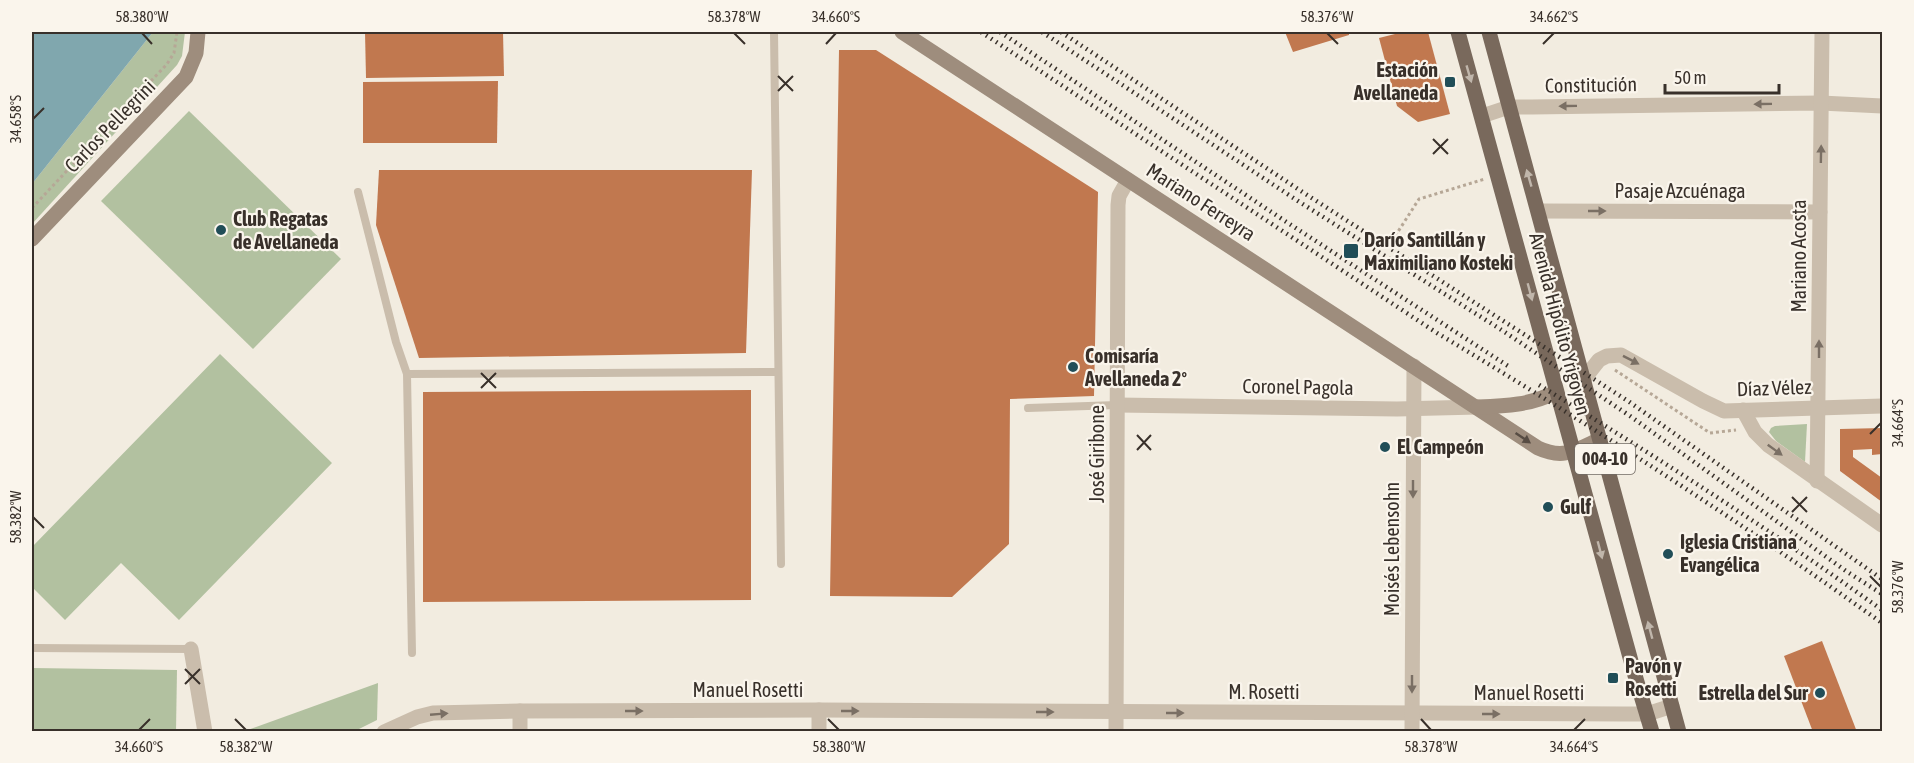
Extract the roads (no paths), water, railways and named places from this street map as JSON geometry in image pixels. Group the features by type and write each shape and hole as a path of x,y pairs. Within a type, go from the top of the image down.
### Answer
{"main road":[{"name":"Avenida Hipólito Yrigoyen","path":"1458,32 1652,732"},
{"name":"Avenida Hipólito Yrigoyen","path":"1489,32 1679,732"}],"street":[{"name":"Carlos Pellegrini","path":"32,239 186,77 196,53 198,32"},
{"name":"Mariano Ferreyra","path":"902,32 1538,448 1550,453 1574,452 1600,439"},
{"name":"Mariano Acosta","path":"1817,481 1822,32"},
{"name":"Constitución","path":"1482,116 1509,107 1821,103 1882,106"},
{"name":"José Giribone","path":"1116,732 1118,205 1119,196 1128,180"},
{"name":"Pasaje Azcuénaga","path":"1539,211 1820,212"},
{"name":"Díaz Vélez","path":"1584,379 1599,360 1614,354 1622,355 1716,409 1724,411 1882,406"},
{"name":"Moisés Lebensohn","path":"1412,732 1414,366"},
{"path":"1478,407 1520,405 1557,392"},
{"name":"Coronel Pagola","path":"1118,405 1413,410 1478,407"},
{"path":"1743,410 1753,428 1768,445 1882,525"},
{"path":"191,649 205,732"},
{"path":"1647,714 1672,706"},
{"path":"819,710 819,732"},
{"path":"520,711 520,732"},
{"name":"Manuel Rosetti","path":"384,732 417,717 433,714 520,711 1116,712"},
{"name":"M. Rosetti","path":"1116,712 1412,714"},
{"name":"Manuel Rosetti","path":"1412,714 1647,714"}],"lane":[{"path":"774,32 780,564"},
{"path":"358,192 396,342 407,374 412,653"},
{"path":"407,374 777,372"},
{"path":"1028,408 1118,405"},
{"path":"32,648 191,649"}],"water":[{"path":"32,32 153,32 32,184"}],"railway":[{"path":"981,32 1437,333 1662,474 1773,547 1882,623"},
{"path":"1000,32 1508,366"},
{"path":"1042,32 1298,201 1500,329 1630,416 1846,571 1882,594"},
{"path":"1061,32 1304,193 1628,401 1882,579"},
{"path":"1539,385 1712,494 1882,610"}],"place":[{"name":"Estación Avellaneda","path":"1450,82"},
{"name":"Club Regatas de Avellaneda","path":"221,230"},
{"name":"Darío Santillán y Maximiliano Kosteki","path":"1351,251"},
{"name":"Comisaría Avellaneda 2°","path":"1073,367"},
{"name":"El Campeón","path":"1385,447"},
{"name":"Gulf","path":"1548,507"},
{"name":"Iglesia Cristiana Evangélica","path":"1668,554"},
{"name":"Pavón y Rosetti","path":"1613,678"},
{"name":"Estrella del Sur","path":"1820,693"}]}
